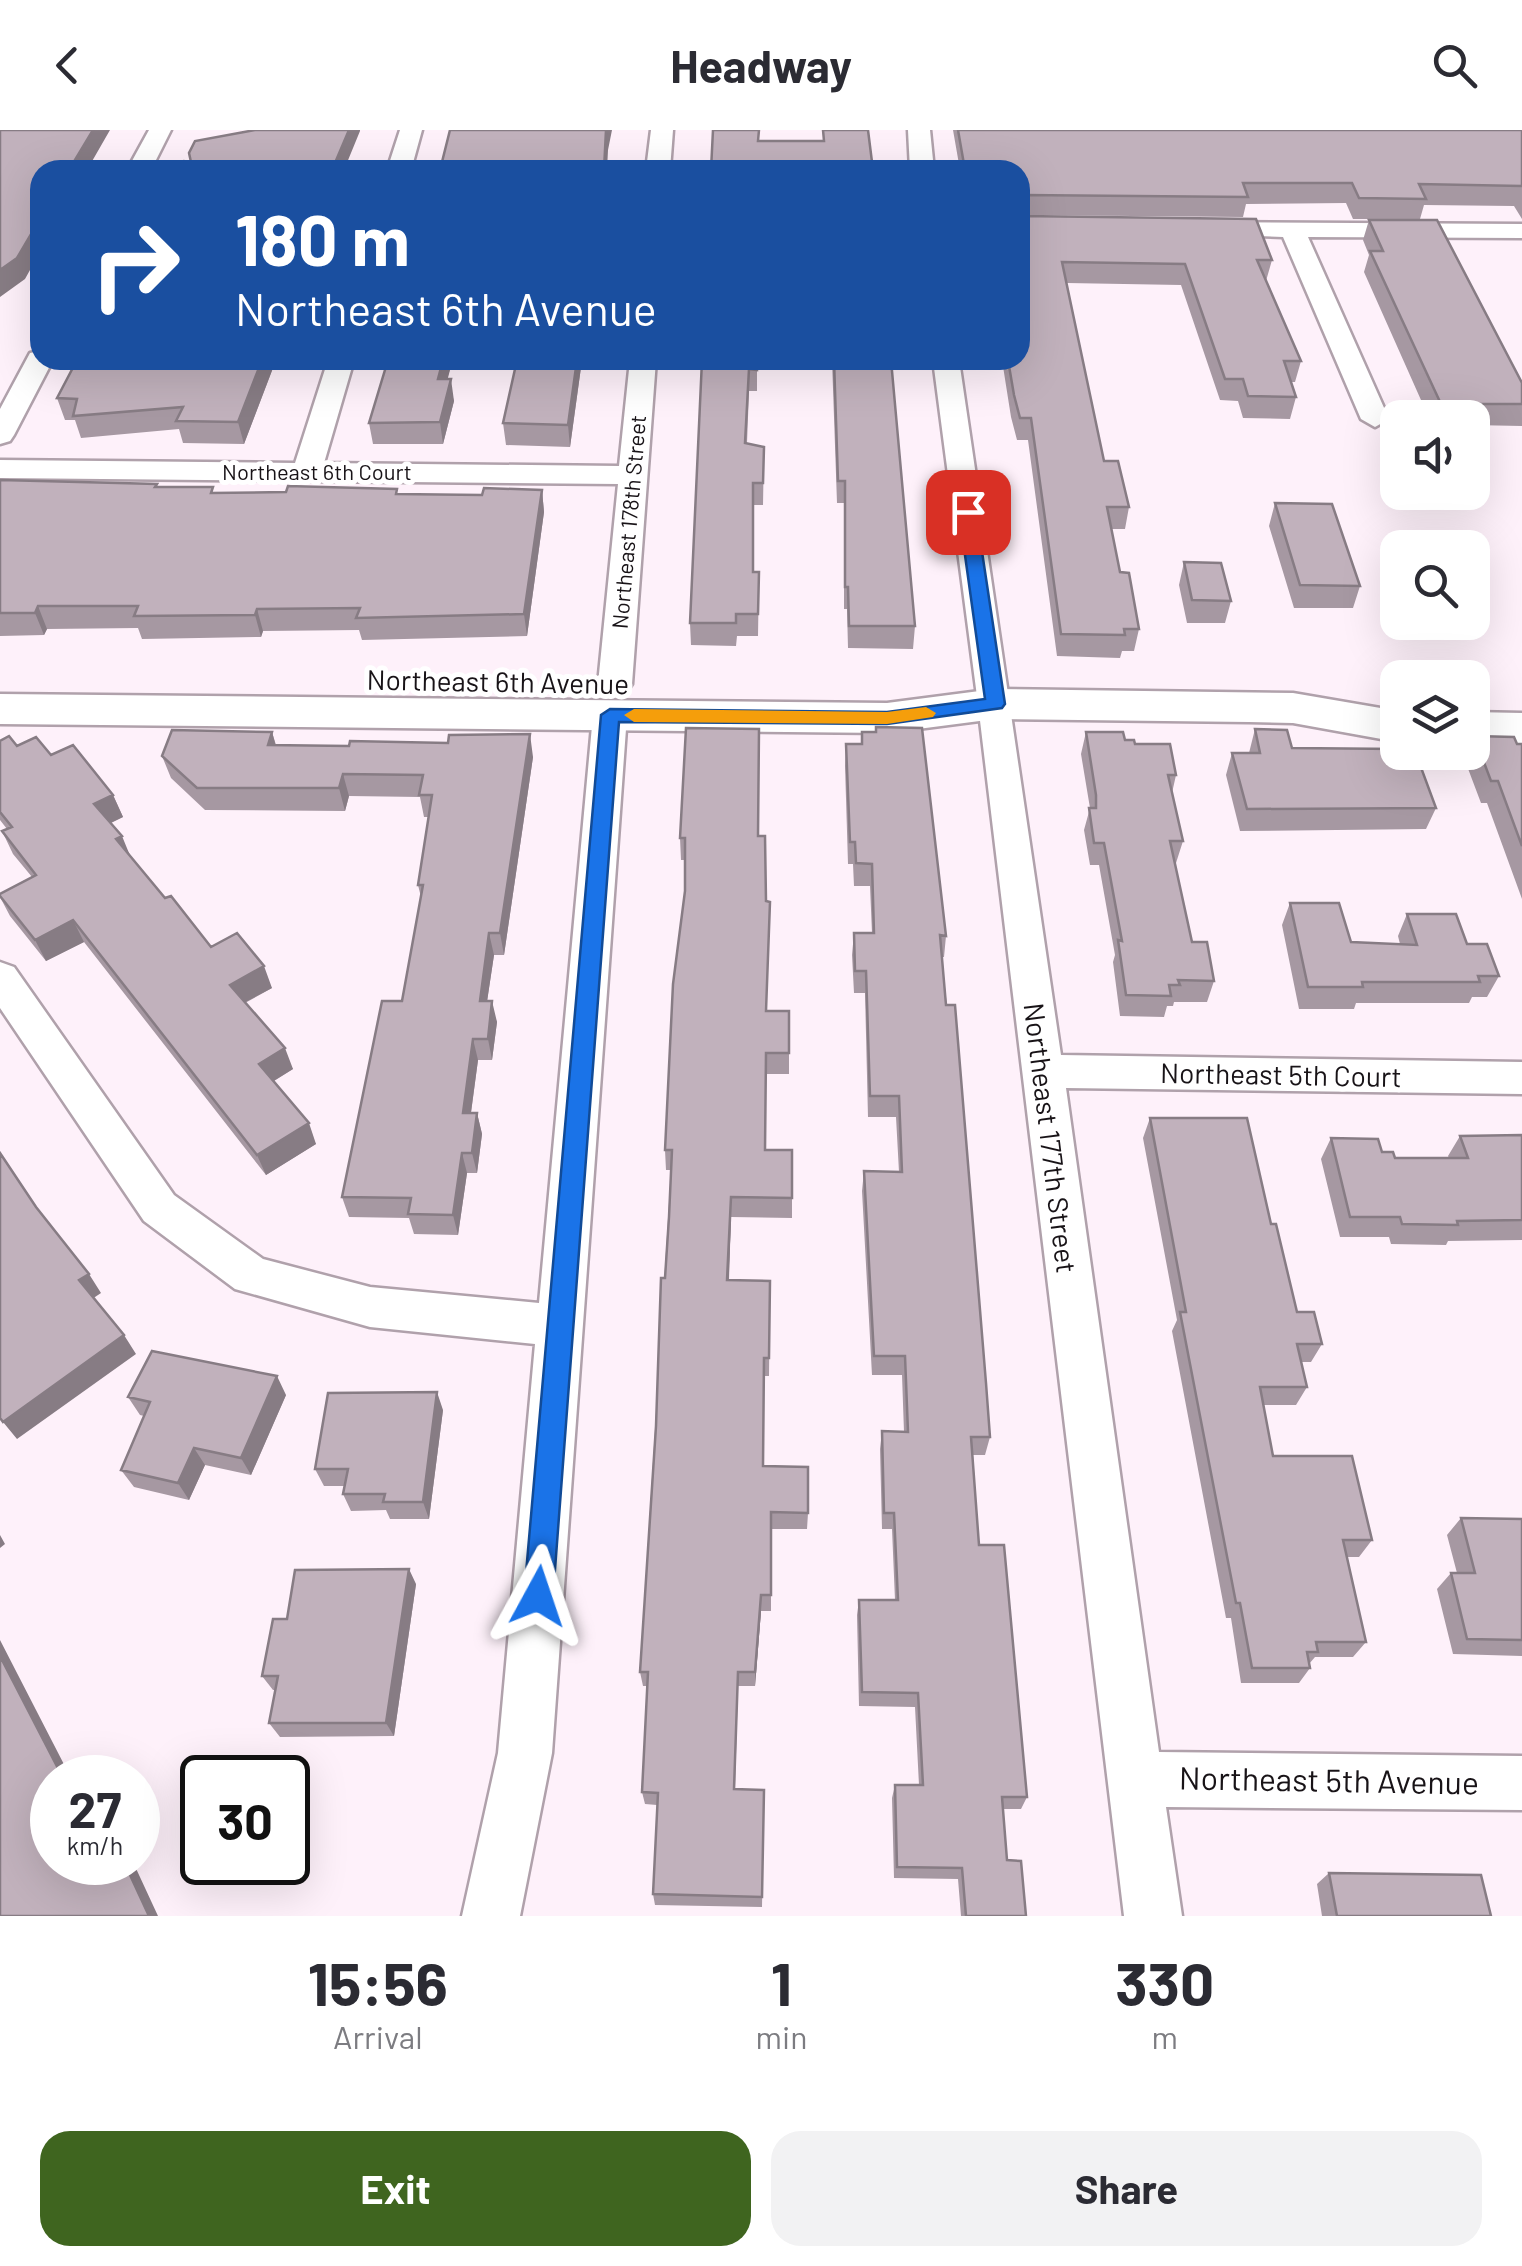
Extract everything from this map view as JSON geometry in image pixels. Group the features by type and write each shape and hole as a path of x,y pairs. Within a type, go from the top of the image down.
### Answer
{"main road":[{"name":"Northeast 6th Avenue","path":"0,677 613,700 887,718 995,704 1293,708 1380,724"},
{"name":"Northeast 6th Avenue","path":"1293,708 1380,691"},
{"path":"1490,692 1522,692"},
{"name":"Northeast 6th Avenue","path":"0,709 613,700"},
{"path":"1490,728 1522,729"}],"street":[{"path":"144,160 160,130"},
{"path":"402,160 411,130"},
{"path":"659,160 662,130"},
{"path":"919,130 921,160"},
{"path":"1176,229 1522,231"},
{"path":"1294,231 1375,419"},
{"path":"0,435 34,370"},
{"path":"307,472 338,370"},
{"name":"Northeast 178th Street","path":"492,1916 525,1753 642,370"},
{"name":"Northeast 177th Street","path":"947,370 995,704 1153,1916"},
{"name":"Northeast 6th Court","path":"0,469 633,475"},
{"path":"0,978 159,1208 251,1275 370,1307 560,1326"},
{"name":"Northeast 5th Court","path":"1041,1071 1522,1078"},
{"name":"Northeast 5th Avenue","path":"1136,1779 1522,1784"}],"building":[{"path":"0,130 93,130 75,160 30,160 30,236 17,258 0,270"},
{"path":"255,130 349,130 336,160 191,160 189,153 195,141"},
{"path":"450,130 606,130 604,160 442,160"},
{"path":"713,130 759,130 758,141 824,141 823,130 868,130 872,160 712,160"},
{"path":"958,130 1522,130 1522,186 1419,184 1426,199 1359,198 1352,183 1243,183 1248,197 1030,195 1030,160 963,160"},
{"path":"1030,216 1256,219 1272,260 1257,260 1301,361 1284,361 1296,397 1248,396 1243,379 1225,379 1185,264 1062,262 1104,461 1118,461 1129,507 1107,507 1120,572 1129,573 1139,629 1124,629 1125,635 1061,634 1031,418 1020,418 1010,370 1030,370"},
{"path":"1369,220 1437,220 1522,383 1522,404 1439,400 1370,251 1383,251"},
{"path":"72,370 258,370 238,422 176,421 183,407 73,416 77,399 57,398"},
{"path":"385,370 440,370 438,379 451,379 440,422 369,423"},
{"path":"515,370 576,370 568,425 503,423"},
{"path":"702,370 749,370 745,443 764,447 763,483 753,483 753,572 759,572 758,614 736,614 736,623 690,623"},
{"path":"834,370 892,370 915,626 849,626 845,481 838,481"},
{"path":"0,480 213,487 211,493 286,492 288,486 397,489 396,494 482,495 484,488 542,490 524,614 356,618 360,608 257,609 255,615 134,616 138,606 38,606 35,613 0,613"},
{"path":"1275,503 1332,504 1360,586 1300,585"},
{"path":"1184,562 1221,563 1231,601 1192,600"},
{"path":"876,727 922,728 946,936 940,935 946,1005 955,1005 990,1437 971,1437 979,1545 1004,1545 1027,1797 1002,1797 1007,1860 1021,1861 1026,1916 966,1916 962,1868 897,1867 895,1785 923,1785 918,1693 862,1692 859,1600 898,1600 894,1513 884,1513 882,1431 908,1432 905,1356 874,1356 864,1171 902,1172 899,1096 870,1096 866,971 855,971 854,933 874,933 872,864 856,863 855,842 850,842 846,744 862,744 862,732 876,732"},
{"path":"686,728 759,729 758,836 765,836 766,901 770,902 766,1011 789,1011 789,1053 766,1053 765,1150 792,1150 792,1198 731,1197 727,1280 770,1281 769,1358 764,1358 763,1466 808,1467 808,1513 771,1512 771,1595 761,1595 755,1672 738,1672 734,1789 764,1790 762,1897 653,1894 658,1793 642,1792 648,1672 640,1672 661,1278 665,1278 669,1217 672,1150 665,1150 673,984 685,891 685,838 680,838"},
{"path":"1255,729 1287,730 1292,748 1380,749 1380,770 1422,770 1436,808 1247,809 1232,753 1260,753"},
{"path":"172,730 272,732 268,745 349,746 350,741 448,743 449,735 530,734 500,933 489,933 480,1001 492,1001 488,1039 473,1039 463,1113 477,1113 472,1153 462,1153 453,1215 408,1214 411,1198 342,1197 382,1001 402,1001 423,885 418,885 432,795 419,795 423,775 343,774 339,788 197,788 162,756"},
{"path":"1086,732 1123,732 1125,740 1134,740 1135,744 1170,744 1176,775 1168,775 1183,841 1170,841 1192,942 1207,942 1214,981 1178,980 1180,985 1169,985 1171,996 1126,995 1118,940 1122,941 1104,843 1094,843 1089,808 1096,808 1096,795"},
{"path":"9,736 17,746 36,737 51,755 73,745 113,795 94,804 122,836 116,839 165,898 171,896 211,947 237,933 264,966 230,985 285,1048 259,1064 309,1123 257,1155 73,920 35,940 0,896 36,875 2,831 12,827 0,812 0,741"},
{"path":"1490,736 1514,737 1517,744 1522,744 1522,846 1498,781 1491,781 1487,770 1490,770"},
{"path":"1290,903 1339,903 1351,942 1417,945 1407,914 1456,914 1467,944 1487,944 1499,976 1478,976 1480,982 1362,982 1363,987 1308,987"},
{"path":"1150,1118 1247,1118 1271,1224 1276,1224 1297,1312 1314,1312 1322,1344 1297,1344 1307,1387 1260,1387 1273,1456 1352,1456 1372,1540 1343,1540 1366,1642 1316,1642 1318,1652 1307,1652 1310,1668 1252,1668 1180,1312 1186,1312"},
{"path":"1522,1135 1522,1220 1457,1221 1458,1225 1402,1224 1400,1217 1350,1217 1331,1138 1378,1139 1382,1152 1393,1152 1395,1158 1468,1158 1460,1136"},
{"path":"0,1153 89,1274 79,1280 124,1335 3,1422 0,1418"},
{"path":"152,1351 277,1376 241,1458 194,1448 178,1483 121,1470 150,1402 128,1397"},
{"path":"437,1392 423,1502 383,1502 385,1494 343,1494 348,1469 315,1469 328,1393"},
{"path":"1461,1518 1522,1519 1522,1640 1467,1639 1451,1573 1475,1573"},
{"path":"409,1569 386,1723 269,1723 278,1676 262,1676 273,1619 287,1619 295,1570"},
{"path":"0,1656 51,1755 30,1755 30,1885 135,1885 149,1916 0,1916"},
{"path":"1329,1873 1481,1875 1491,1916 1337,1916"}],"slow traffic":[{"path":"634,715 887,718 926,713"}],"route":[{"path":"538,1596 610,715 887,718 995,704 968,512"}]}
